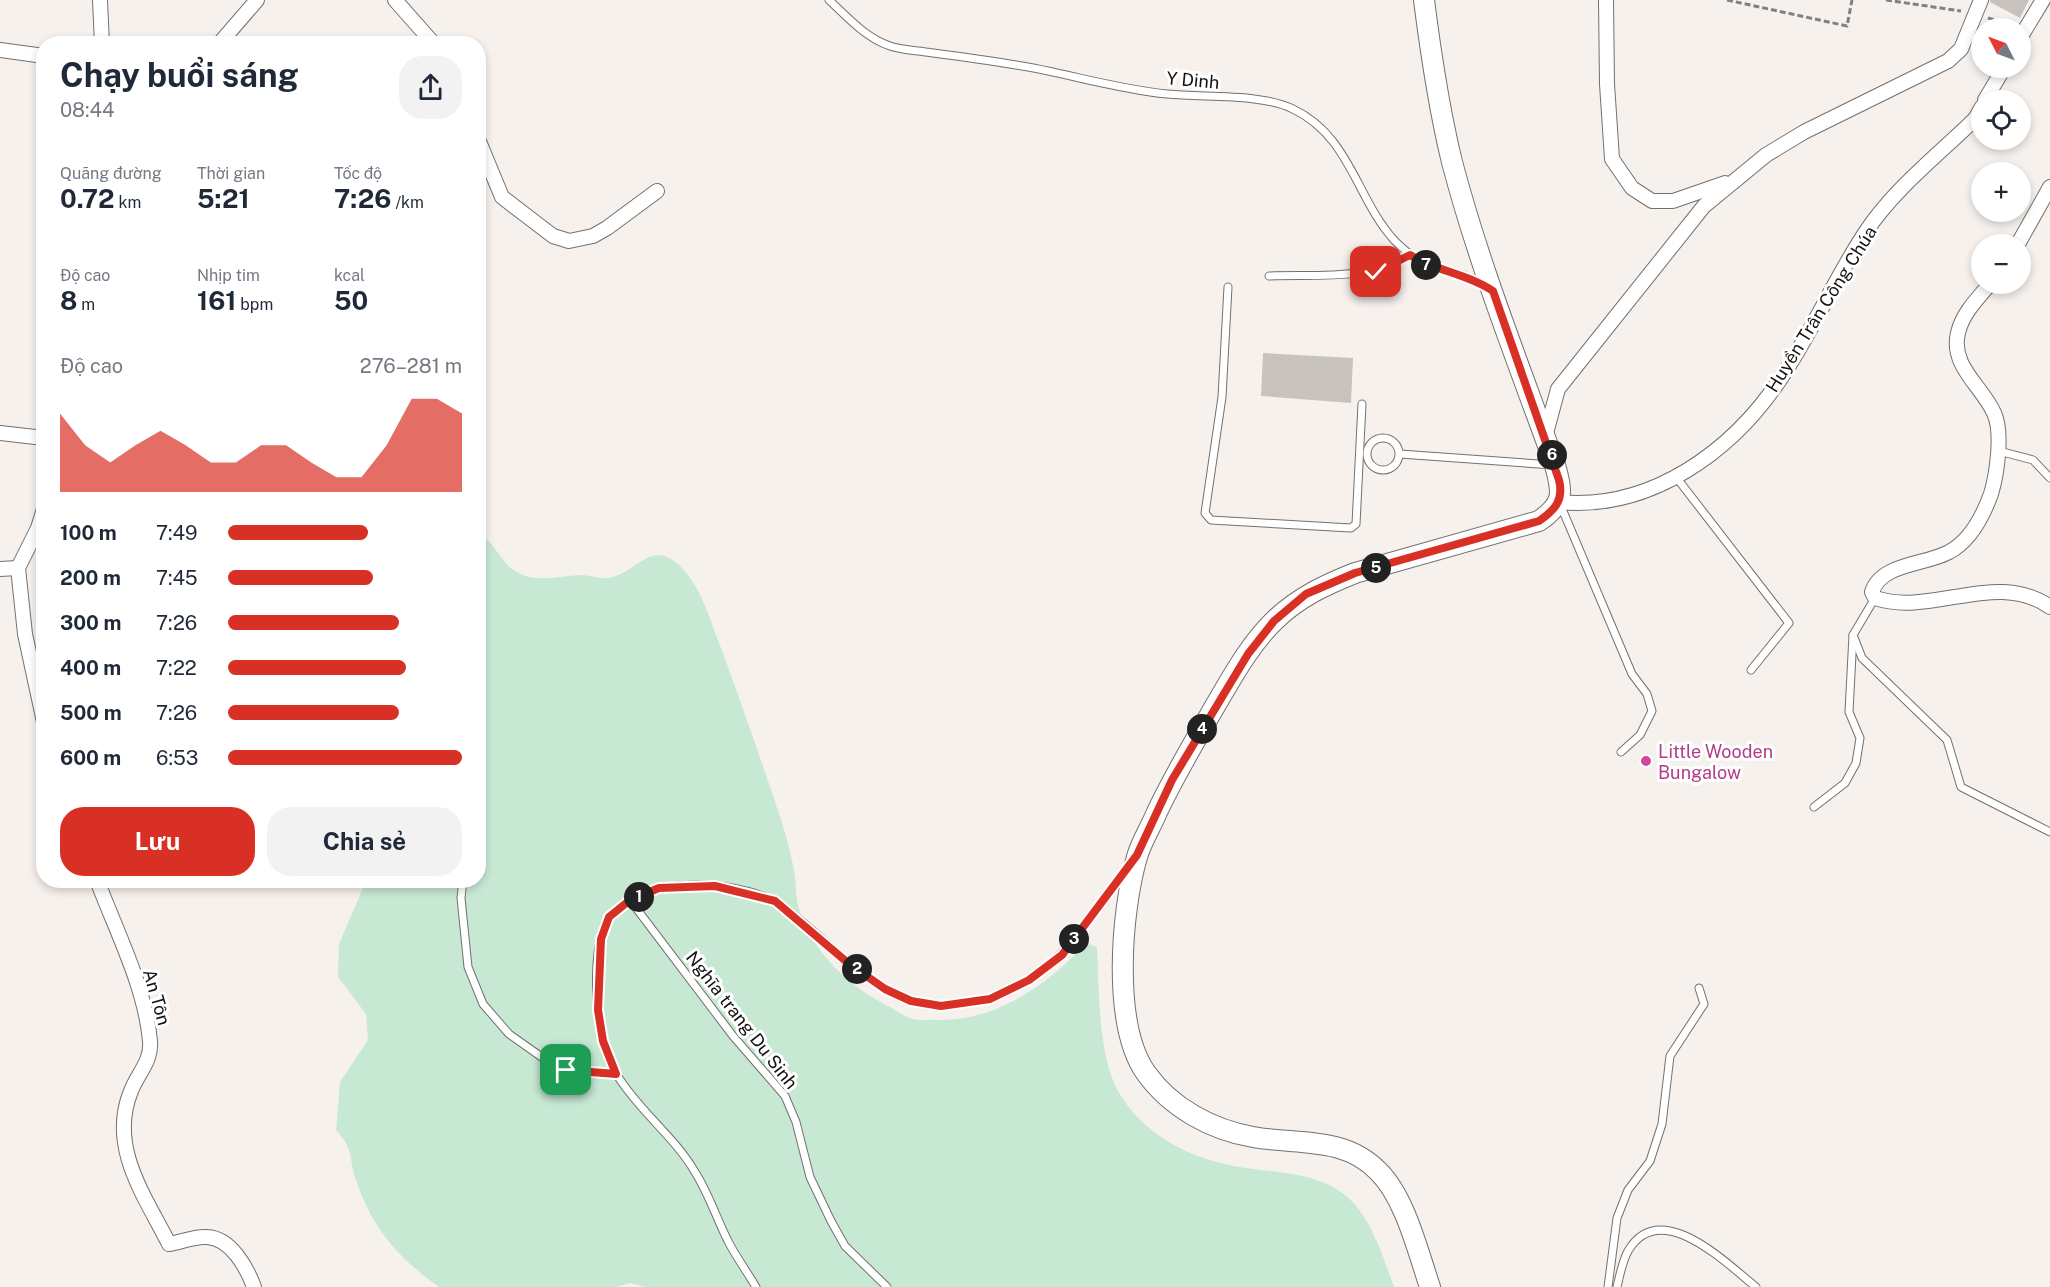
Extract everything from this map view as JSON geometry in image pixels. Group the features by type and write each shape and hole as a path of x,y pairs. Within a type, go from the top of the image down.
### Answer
{"main road":[{"path":"1424,0 1442,120 1465,207 1555,465 1562,491 1559,502 1553,511 1539,521 1355,573 1306,594 1274,621 1227,685 1172,780 1137,855 1126,912 1122,954 1127,1024 1144,1071 1164,1095 1185,1112 1218,1127 1252,1137 1313,1142 1348,1150 1365,1160 1379,1171 1392,1189 1414,1239 1430,1287"}],"street":[{"path":"100,0 102,36"},
{"path":"226,36 256,0"},
{"path":"395,0 427,36"},
{"path":"1606,0 1607,103 1612,159 1632,188 1652,201 1673,201 1738,178"},
{"path":"1545,437 1558,389 1590,345 1704,206 1766,155 1804,132 1948,61 1961,49 1977,15 1981,0"},
{"path":"2031,20 2043,0"},
{"path":"0,50 36,55"},
{"name":"Huyền Trân Công Chúa","path":"1559,502 1602,503 1646,491 1676,477 1720,446 1758,410 1782,378 1866,232 1902,190 1971,123"},
{"path":"486,158 502,196 540,227 569,241 593,236 657,191"},
{"path":"2024,234 2050,187"},
{"path":"1982,294 1962,321 1957,334 1957,349 1960,362 1995,414 1999,451 1991,493 1967,539 1950,552 1885,574 1875,583 1872,592 1875,598 1891,603 1928,603 1980,592 2021,592 2050,607"},
{"path":"0,433 36,437"},
{"path":"36,532 18,568 25,634 36,685"},
{"path":"0,568 18,568"},
{"name":"An Tôn","path":"100,888 138,989 150,1041 149,1059 130,1091 124,1124 125,1151 139,1188 169,1244 209,1236 226,1245 247,1267 254,1287"}],"lane":[{"name":"Y Dinh","path":"829,0 867,34 890,47 1019,65 1166,94 1248,100 1279,104 1293,109 1307,117 1333,141 1356,174 1374,213 1410,255 1428,266 1481,283 1493,291"},
{"path":"1269,276 1376,272 1410,255"},
{"path":"1228,287 1222,397 1205,513 1207,517 1211,520 1351,528 1356,524 1364,454 1362,404"},
{"path":"1380,438 1390,439 1397,445 1400,454 1397,463 1390,470 1380,471 1372,467 1364,454 1372,442 1380,438"},
{"path":"1999,451 2032,460 2050,478"},
{"path":"1400,454 1555,465"},
{"path":"1676,477 1789,623 1751,670"},
{"path":"1559,502 1632,674 1647,694 1652,711 1640,735 1621,752"},
{"path":"1814,807 1845,783 1856,763 1860,738 1849,712 1853,635 1875,598"},
{"path":"1853,635 1862,658 1947,740 1961,787 2050,832"},
{"path":"756,1287 730,1245 696,1173 673,1139 644,1112 616,1074 603,1041 600,1020 598,966 601,939 609,917 630,900 659,888 715,886 775,901 848,963 885,989 911,1001 941,1006 990,999 1029,980 1062,955 1137,855"},
{"path":"462,888 461,898 468,967 483,1004 509,1034 550,1063 566,1070 616,1074"},
{"name":"Nghĩa trang Du Sinh","path":"630,900 733,1036 785,1096 796,1122 810,1177 831,1221 845,1246 887,1287"},
{"path":"1608,1287 1617,1218 1628,1190 1650,1161 1662,1124 1670,1056 1704,1004 1700,988"},
{"path":"1617,1287 1628,1252 1635,1240 1654,1232 1681,1232 1700,1241 1756,1287"}],"path":[{"path":"1727,0 1847,26 1852,0"},
{"path":"1886,0 1985,18"}],"green space":[{"path":"486,539 511,568 536,578 581,575 609,578 619,575 652,556 661,556 670,559 688,575 709,616 774,798 789,848 798,905 805,925 835,968 877,1000 910,1018 916,1020 959,1019 1000,1007 1019,998 1055,973 1086,943 1097,947 1103,1040 1111,1076 1129,1107 1156,1134 1190,1153 1227,1165 1311,1178 1345,1195 1369,1225 1394,1287 645,1287 630,1283 617,1287 439,1287 411,1265 388,1241 370,1213 356,1180 349,1149 336,1130 340,1082 368,1040 366,1014 338,977 339,944 363,888 486,888"}],"building":[{"path":"1990,0 2029,0 2020,18"},
{"path":"1263,353 1353,358 1351,403 1261,396"}],"place":[{"name":"Little Wooden Bungalow","path":"1646,761"}],"route":[{"path":"566,1070 616,1074 603,1041 598,1010 598,966 601,939 609,917 630,900 659,888 715,886 744,891 775,901 805,924 848,963 885,989 911,1001 941,1006 990,999 1029,980 1062,955 1137,855 1172,780 1227,685 1274,621 1306,594 1355,573 1539,521 1553,511 1562,491 1555,465 1493,291 1481,283 1428,266 1410,255 1376,272"}]}
